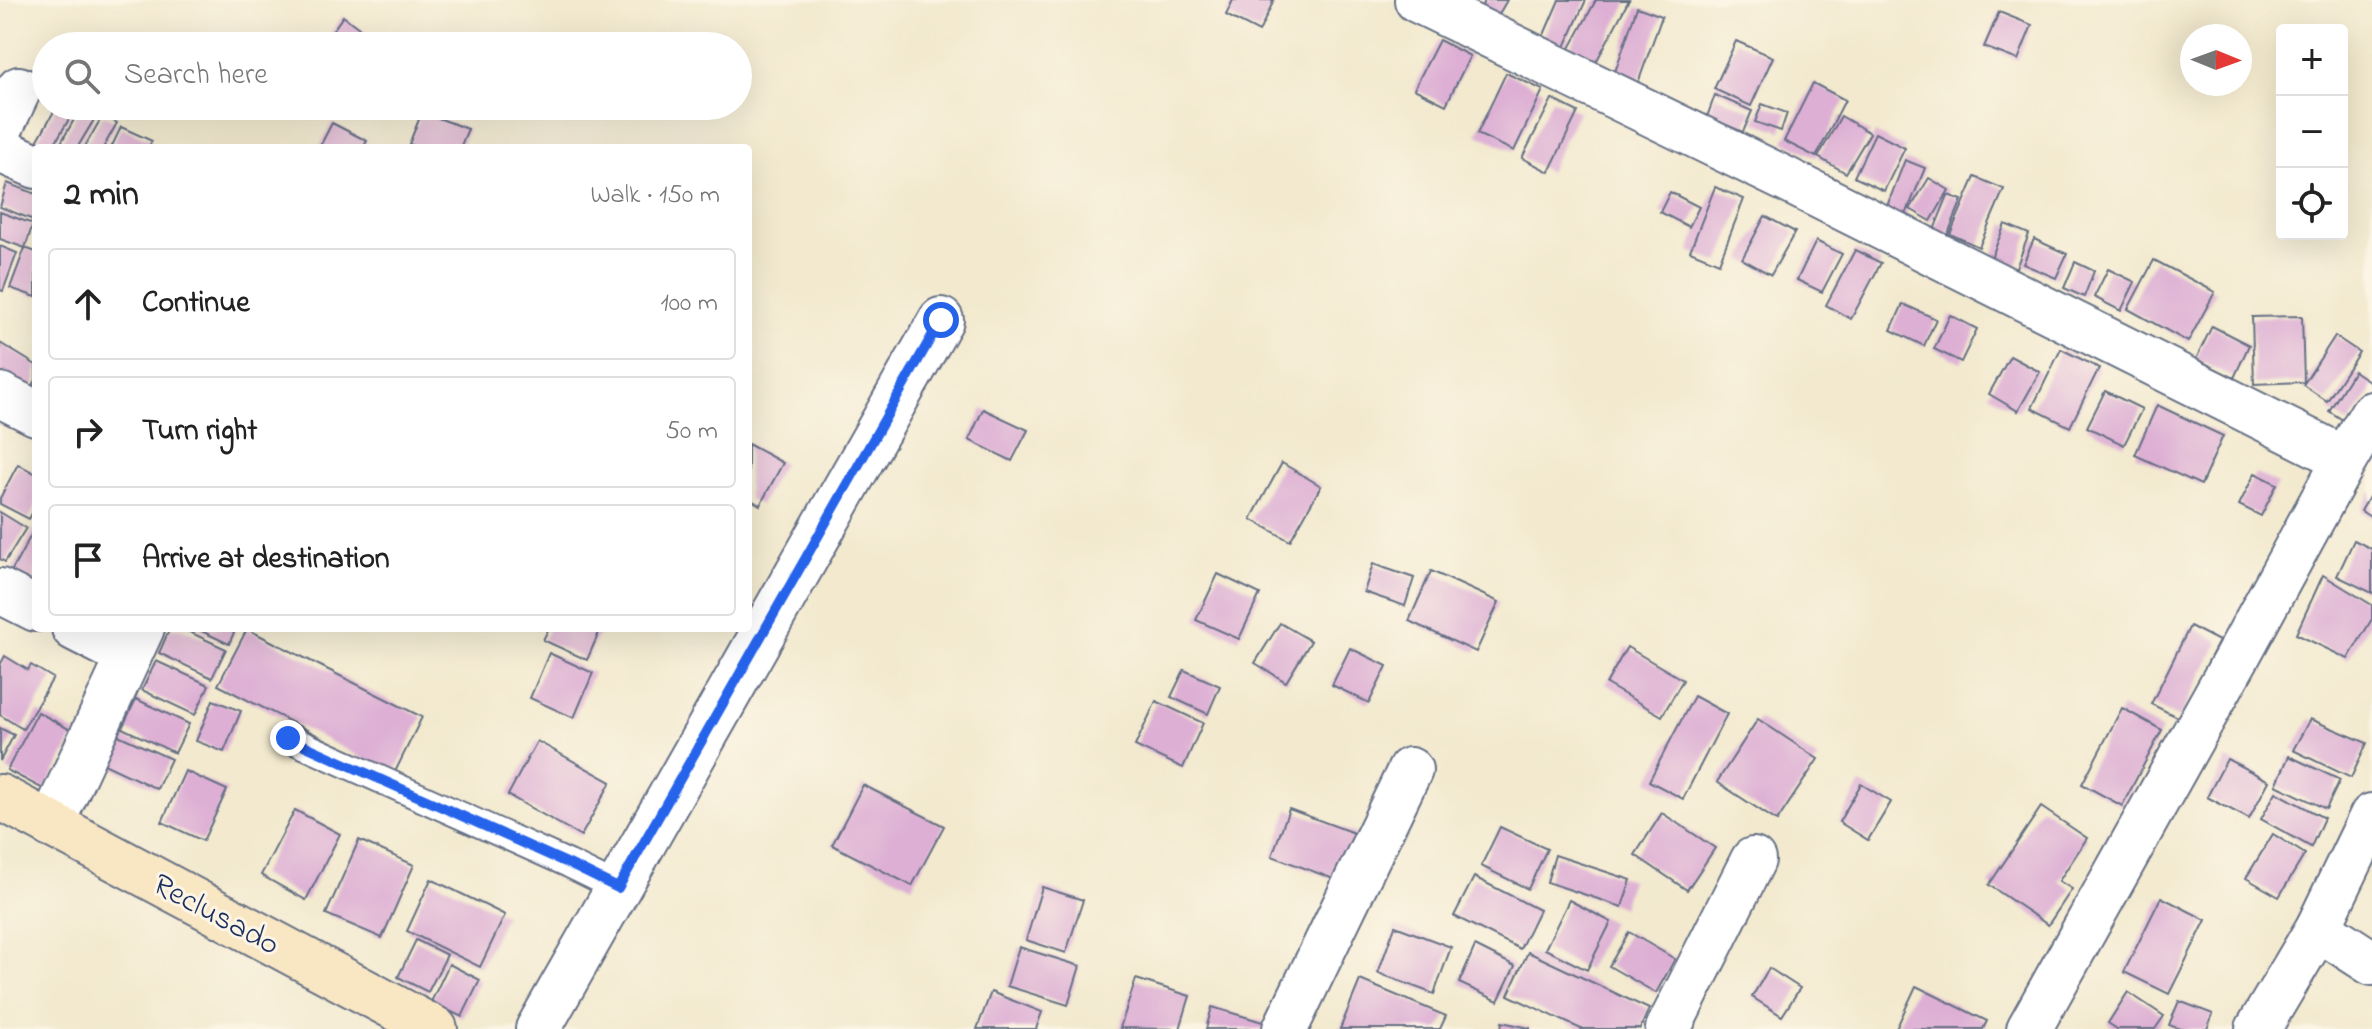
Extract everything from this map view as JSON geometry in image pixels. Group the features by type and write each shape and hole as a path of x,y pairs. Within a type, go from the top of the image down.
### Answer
{"street":[{"path":"1417,0 1787,180 2345,459"},
{"path":"0,129 19,89"},
{"path":"0,150 32,164"},
{"path":"538,1029 941,320"},
{"path":"0,395 32,411"},
{"path":"2036,1026 2372,414"},
{"path":"0,591 32,607"},
{"path":"51,825 135,642 91,632"},
{"path":"1285,1029 1410,770"},
{"name":"Reclusado","path":"0,797 435,1029"},
{"path":"2258,1029 2318,928 2372,816"},
{"path":"1668,1029 1753,860"},
{"path":"2318,928 2372,963"}],"lane":[{"path":"288,738 618,888"}],"building":[{"path":"1233,0 1274,0 1259,32 1226,15"},
{"path":"1485,0 1507,0 1496,19 1480,9"},
{"path":"1559,0 1586,0 1565,47 1543,37"},
{"path":"1596,0 1629,0 1595,64 1569,50"},
{"path":"1637,7 1662,16 1638,83 1614,75"},
{"path":"1999,12 2032,25 2018,60 1984,47"},
{"path":"343,16 364,32 332,32"},
{"path":"1439,40 1470,56 1446,105 1414,89"},
{"path":"1736,41 1773,57 1751,106 1714,89"},
{"path":"1506,73 1543,90 1514,151 1477,134"},
{"path":"1813,83 1845,100 1816,157 1784,141"},
{"path":"1715,95 1752,111 1743,132 1707,117"},
{"path":"1552,99 1578,112 1549,172 1522,158"},
{"path":"1762,104 1787,113 1781,131 1755,122"},
{"path":"1841,116 1870,133 1846,173 1818,157"},
{"path":"49,120 69,120 54,144 36,144"},
{"path":"74,120 94,120 79,144 60,144"},
{"path":"100,120 117,123 105,144 86,144"},
{"path":"419,120 444,120 468,129 462,144 409,144"},
{"path":"332,123 367,141 365,144 321,144"},
{"path":"121,127 152,141 150,144 113,144"},
{"path":"1875,133 1905,148 1884,191 1854,177"},
{"path":"1905,160 1925,168 1903,222 1884,214"},
{"path":"1975,177 2004,189 1979,247 1950,234"},
{"path":"1929,178 1949,190 1931,221 1910,209"},
{"path":"7,183 32,192 32,219 0,207"},
{"path":"1715,187 1744,199 1719,263 1690,251"},
{"path":"1670,192 1699,207 1689,227 1660,212"},
{"path":"1948,195 1962,200 1947,236 1934,230"},
{"path":"0,212 32,224 25,248 0,239"},
{"path":"1765,216 1795,232 1771,275 1742,259"},
{"path":"2005,224 2029,234 2014,273 1989,263"},
{"path":"2034,239 2067,254 2056,278 2023,264"},
{"path":"1816,241 1842,254 1822,292 1797,280"},
{"path":"0,246 17,253 3,291 0,290"},
{"path":"25,248 32,251 32,296 10,288"},
{"path":"1855,250 1881,263 1851,319 1826,305"},
{"path":"2154,260 2215,292 2188,342 2128,309"},
{"path":"2075,262 2094,271 2084,297 2064,288"},
{"path":"2108,269 2135,282 2121,311 2094,297"},
{"path":"1903,304 1936,319 1924,346 1891,330"},
{"path":"1950,315 1977,329 1961,362 1934,349"},
{"path":"2302,316 2304,382 2254,384 2252,317"},
{"path":"2212,326 2249,345 2234,378 2196,359"},
{"path":"2335,336 2359,352 2327,401 2303,385"},
{"path":"0,343 32,363 32,387 24,401 0,387"},
{"path":"2061,349 2099,368 2070,427 2032,408"},
{"path":"2010,356 2040,372 2018,411 1989,394"},
{"path":"2354,371 2372,383 2372,389 2349,424 2329,411"},
{"path":"2105,391 2142,409 2124,445 2087,427"},
{"path":"2157,405 2223,436 2201,485 2135,455"},
{"path":"983,409 1028,430 1012,461 969,440"},
{"path":"752,446 783,463 760,505 752,500"},
{"path":"1282,463 1321,486 1290,541 1251,519"},
{"path":"18,464 32,472 32,513 29,519 0,504 0,498"},
{"path":"2255,473 2277,484 2261,516 2239,505"},
{"path":"2372,492 2372,518 2361,511"},
{"path":"0,512 26,528 5,562 0,559"},
{"path":"32,533 32,586 27,595 5,583"},
{"path":"2354,540 2372,549 2372,593 2337,576"},
{"path":"1373,564 1414,578 1405,606 1364,592"},
{"path":"1431,571 1499,602 1476,652 1409,621"},
{"path":"1218,574 1260,594 1239,639 1196,620"},
{"path":"2323,575 2372,605 2372,619 2348,659 2296,634"},
{"path":"1280,623 1311,641 1286,682 1255,663"},
{"path":"2190,626 2219,641 2179,718 2151,704"},
{"path":"168,632 190,632 226,649 212,678 159,653"},
{"path":"204,632 234,632 229,644"},
{"path":"245,632 253,632 422,717 394,774 218,685"},
{"path":"547,632 599,632 587,660 543,640"},
{"path":"1627,647 1683,680 1662,716 1606,684"},
{"path":"1350,648 1387,666 1369,703 1332,685"},
{"path":"549,653 593,673 574,718 530,698"},
{"path":"5,656 28,670 31,665 53,678 23,729 0,715 0,665"},
{"path":"156,661 209,685 195,715 142,690"},
{"path":"1184,670 1220,686 1208,714 1171,697"},
{"path":"1694,696 1727,714 1683,799 1649,781"},
{"path":"136,699 189,724 175,753 122,728"},
{"path":"213,700 241,711 224,752 196,741"},
{"path":"1156,701 1203,723 1183,768 1135,746"},
{"path":"2122,708 2162,730 2122,806 2082,784"},
{"path":"38,712 76,733 45,790 7,770"},
{"path":"1758,719 1818,759 1777,821 1717,782"},
{"path":"2310,719 2367,743 2351,778 2293,750"},
{"path":"0,728 14,735 0,761"},
{"path":"118,735 171,759 157,789 104,764"},
{"path":"537,741 611,782 581,836 508,795"},
{"path":"2289,756 2340,780 2326,809 2276,785"},
{"path":"2227,759 2269,781 2249,819 2207,797"},
{"path":"185,771 227,790 203,841 162,822"},
{"path":"1861,784 1891,802 1868,840 1839,822"},
{"path":"863,785 944,826 912,886 832,845"},
{"path":"2276,792 2324,818 2311,847 2261,819"},
{"path":"2041,807 2087,838 2059,881 2072,889 2048,925 1989,885"},
{"path":"1289,809 1365,837 1347,884 1272,856"},
{"path":"295,810 340,834 306,900 261,875"},
{"path":"1662,813 1715,848 1687,890 1635,855"},
{"path":"1500,827 1547,849 1528,889 1481,866"},
{"path":"2273,834 2305,854 2279,897 2246,878"},
{"path":"359,840 414,865 382,938 326,914"},
{"path":"1555,855 1631,880 1622,907 1547,882"},
{"path":"1474,877 1539,910 1520,949 1454,916"},
{"path":"431,879 505,915 480,967 407,931"},
{"path":"1042,887 1083,900 1066,953 1026,940"},
{"path":"2161,897 2206,920 2169,994 2124,972"},
{"path":"1569,900 1611,922 1587,970 1545,949"},
{"path":"1395,926 1451,947 1434,994 1378,973"},
{"path":"1629,932 1675,959 1656,993 1609,966"},
{"path":"416,940 447,955 428,992 398,977"},
{"path":"1475,946 1515,966 1498,1001 1459,983"},
{"path":"1019,947 1080,966 1068,1005 1007,986"},
{"path":"1528,952 1649,1009 1640,1029 1581,1029 1508,995"},
{"path":"449,964 480,980 462,1017 431,1002"},
{"path":"1769,968 1800,988 1782,1016 1752,997"},
{"path":"1136,979 1190,996 1180,1029 1120,1028"},
{"path":"1360,980 1446,1016 1440,1029 1340,1029"},
{"path":"1916,986 1987,1021 1983,1029 1896,1029"},
{"path":"991,992 1042,1012 1036,1029 977,1029"},
{"path":"2128,992 2164,1016 2155,1029 2117,1029 2108,1023"},
{"path":"2179,1001 2213,1014 2207,1029 2180,1029 2169,1025"},
{"path":"1212,1007 1266,1023 1264,1029 1206,1029"},
{"path":"1502,1022 1530,1028 1530,1029 1501,1029"}],"route":[{"path":"288,738 618,888 941,320"}]}
